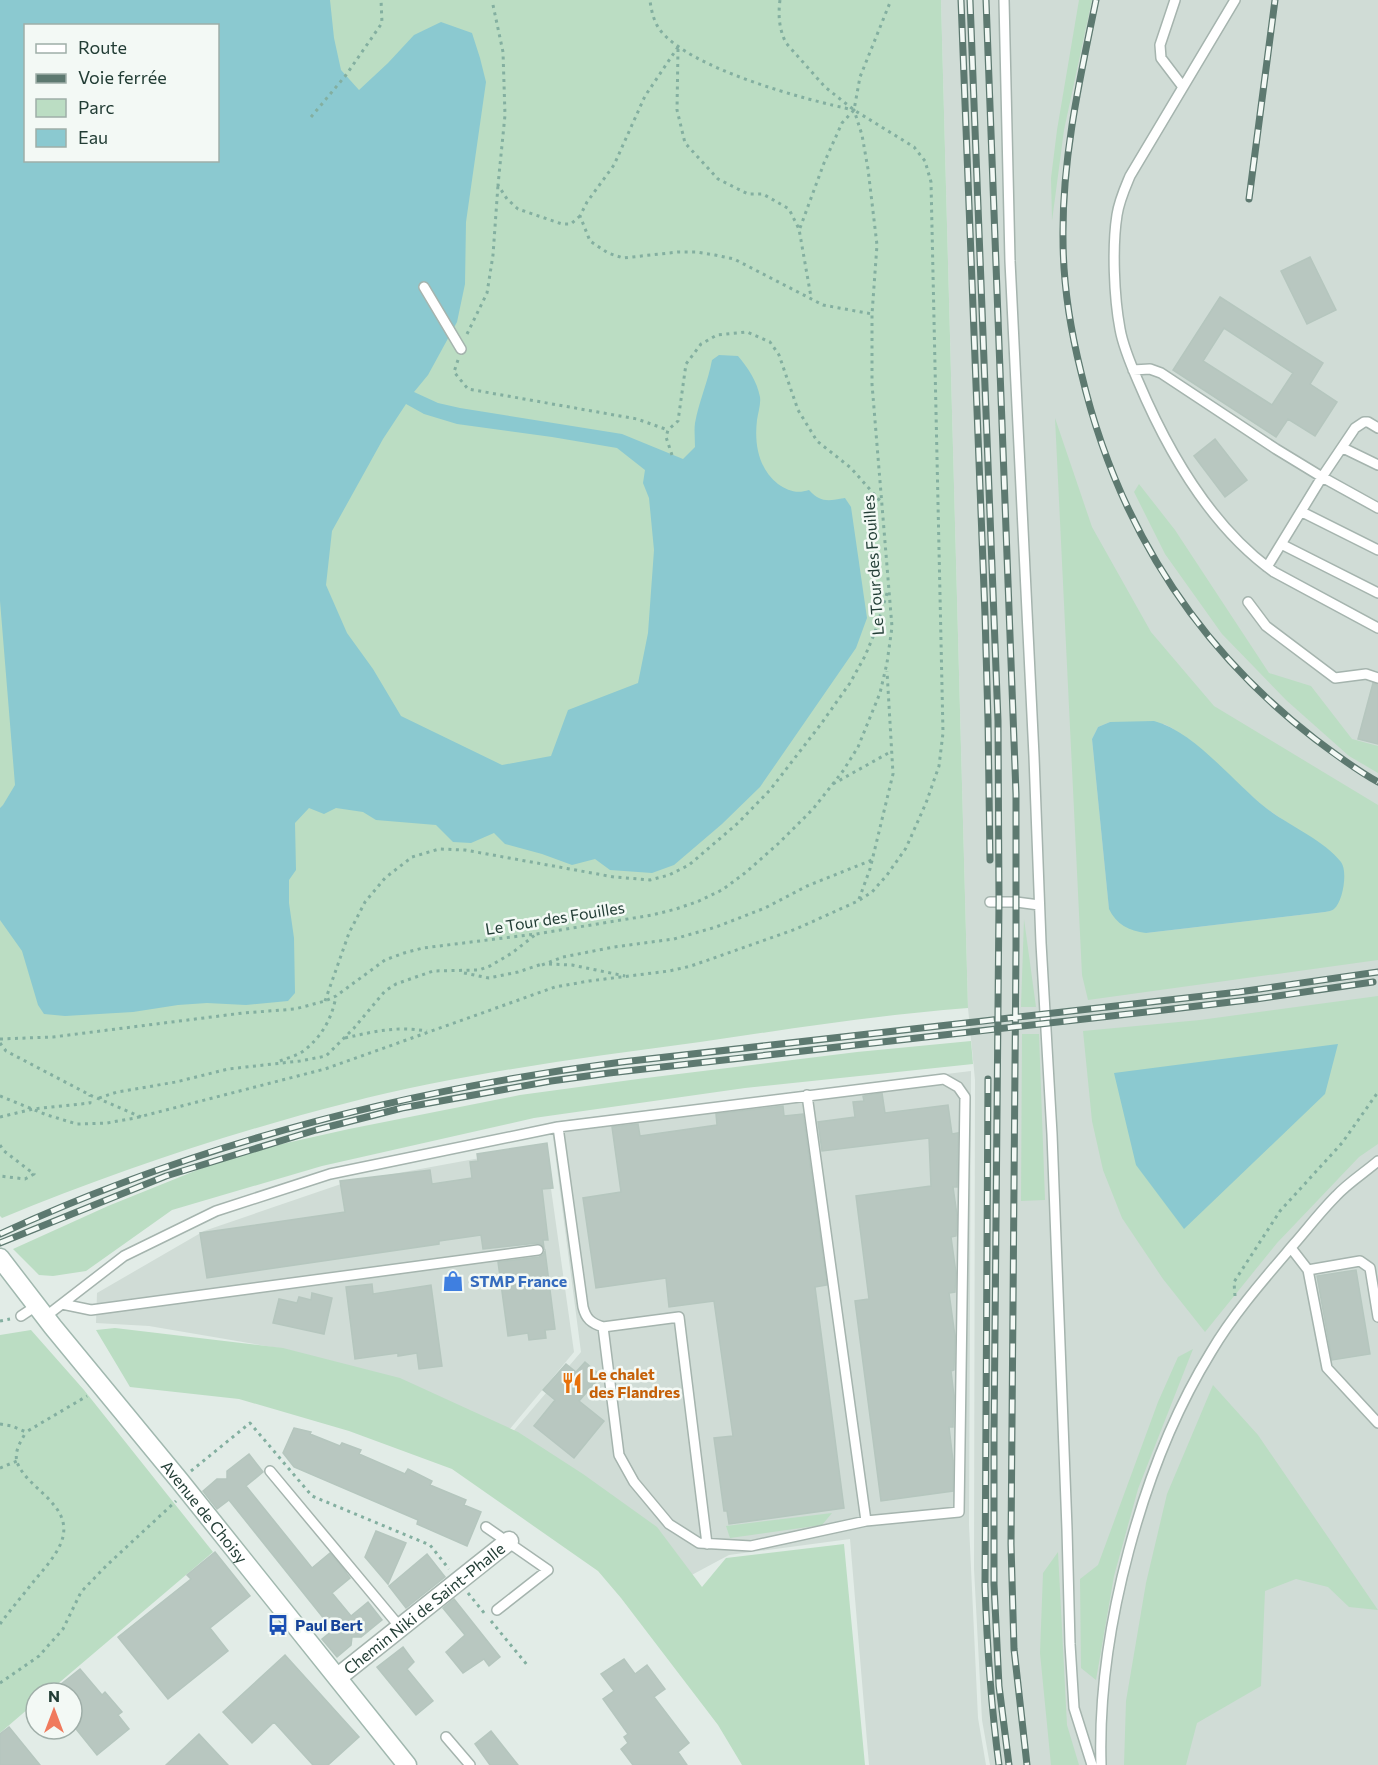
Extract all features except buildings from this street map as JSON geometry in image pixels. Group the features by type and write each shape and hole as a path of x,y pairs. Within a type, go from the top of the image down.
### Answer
{"main road":[{"name":"Avenue de Choisy","path":"0,1258 101,1387 179,1480 407,1765"},
{"name":"Chemin Niki de Saint-Phalle","path":"338,1677 509,1541"}],"lane":[{"path":"1004,0 1010,261 1039,904 1052,1134 1074,1708 1092,1765"},
{"path":"1175,0 1160,45 1161,58 1183,87"},
{"path":"1235,0 1130,176 1117,213 1114,249 1120,330 1133,370 1149,407 1176,457 1226,529 1267,567 1378,628"},
{"path":"424,287 461,349"},
{"path":"1133,370 1150,369 1161,373 1322,477 1378,508"},
{"path":"1267,567 1322,477 1358,425 1368,422 1378,428"},
{"path":"1343,448 1378,465"},
{"path":"1302,512 1378,550"},
{"path":"1281,544 1378,593"},
{"path":"1248,602 1266,626 1335,678 1366,674 1378,678"},
{"path":"990,902 1039,904"},
{"path":"21,1316 62,1304 124,1256 216,1211 330,1173 558,1127 807,1095 944,1079 958,1087 965,1097 959,1512 866,1521 751,1546 699,1543 669,1524 634,1482 619,1455 603,1327"},
{"path":"807,1095 866,1521"},
{"path":"558,1127 585,1316 592,1323 603,1327 680,1317 707,1544"},
{"path":"1101,1765 1104,1692 1110,1638 1129,1552 1172,1424 1211,1352 1257,1288 1337,1195 1378,1161"},
{"path":"1291,1248 1308,1270 1327,1368 1378,1423"},
{"path":"62,1304 91,1310 538,1250"},
{"path":"1308,1270 1360,1261 1370,1268 1378,1317"},
{"path":"270,1471 400,1627"},
{"path":"486,1527 548,1570 497,1610"},
{"path":"446,1737 470,1765"}],"path":[{"path":"311,117 346,75 382,23 381,0"},
{"path":"651,0 655,20 660,30 678,47 707,62 777,90 818,103 854,110"},
{"path":"0,1096 76,1124 107,1123 141,1117 325,1070 555,987 691,966 795,928 858,901 872,892 906,848 927,803 939,766 943,733 931,182 925,161 914,147 854,110 825,87 786,43 778,20 780,0"},
{"path":"799,229 842,123 854,110 860,77 891,0"},
{"path":"493,5 503,52 505,115 493,255 486,292 461,349 454,372 468,388 637,419 668,430"},
{"path":"498,185 507,199 518,209 562,224 571,224 580,216 587,202 614,165 645,96 678,47"},
{"path":"678,47 677,110 685,143 718,179 748,195 763,194 789,209 799,229 811,298"},
{"name":"Le Tour des Fouilles","path":"0,1041 295,1009 336,996 385,960 423,948 536,934 676,909 722,890 779,843 813,809 858,747 865,731 880,693 892,627 872,384 872,314 877,244 868,169 862,135 854,110"},
{"path":"580,216 590,241 608,253 623,258 696,252 734,259 823,304 872,314"},
{"path":"672,455 666,437 668,430 678,421 686,364 701,344 717,335 747,332 770,342 778,355 798,410 817,441 850,468 881,502"},
{"path":"325,1001 350,933 365,902 385,878 412,857 440,849 465,850 614,876 650,880 669,875 689,865 738,823 770,790 821,724 850,683 865,656 889,586"},
{"path":"858,901 872,860 893,774 886,665"},
{"path":"832,785 892,751"},
{"path":"456,971 489,978 518,972 563,957 614,946 674,939 716,927 765,908 807,886 872,860"},
{"path":"99,1098 117,1092 176,1082 228,1069 326,1056 390,988 433,970 479,970 490,966 512,953 536,934"},
{"path":"542,964 572,964 627,977"},
{"path":"274,1063 301,1053 326,1027 336,996"},
{"path":"344,1038 392,1029 430,1031"},
{"path":"0,1041 6,1051 90,1095 141,1117"},
{"path":"1242,1309 1235,1304 1234,1282 1239,1274 1280,1211 1342,1143 1378,1092"},
{"path":"0,1117 33,1109 90,1103 90,1095"},
{"path":"0,1145 4,1151 34,1174 25,1179 0,1176"},
{"path":"0,1624 50,1562 61,1543 63,1534 57,1506 27,1476 17,1461 17,1447 26,1432 101,1387"},
{"path":"0,1683 39,1656 63,1629 81,1592 177,1499 168,1489 250,1423 312,1496 430,1545 528,1666"},
{"path":"0,1424 26,1432"},
{"path":"0,1468 17,1461"}],"shaded area":[{"path":"941,0 1378,0 1378,1765 990,1765 982,1720 974,1569 975,1080 968,1008"},
{"path":"971,1071 969,1525 978,1718 986,1765 869,1765 850,1539 729,1555 673,1585 511,1434 581,1352 551,1122"},
{"path":"545,1146 574,1352 509,1430 284,1349 149,1326 96,1323 97,1293 204,1231 344,1183"}],"green space":[{"path":"0,0 941,0 968,1008 901,1014 567,1060 391,1092 216,1140 129,1169 2,1218 0,1216"},
{"path":"1079,0 1092,0 1064,130 1052,221 1051,178"},
{"path":"1055,418 1092,527 1151,632 1214,706 1378,805 1378,960 1088,1000 1082,975","holes":["1110,722 1164,724 1195,745 1264,807 1328,850 1333,910 1146,933 1109,908 1092,739 1098,727"]},
{"path":"1139,484 1175,530 1269,673 1311,686 1352,739 1378,746 1378,773 1349,756 1286,700 1222,634 1165,554 1134,492"},
{"path":"1024,919 1036,1007 1021,1007"},
{"path":"1378,996 1378,1144 1359,1157 1277,1243 1205,1332 1163,1279 1122,1218 1103,1170 1092,1121 1083,1031 1200,1020"},
{"path":"1022,1034 1039,1034 1045,1200 1021,1201"},
{"path":"971,1041 973,1064 745,1088 534,1118 322,1166 172,1210 86,1271 53,1276 39,1275 13,1249 108,1206 237,1154 349,1129 520,1095 857,1052"},
{"path":"115,1328 283,1348 400,1378 518,1432 583,1474 657,1527 702,1587 726,1558 844,1544 865,1765 742,1765 718,1725 598,1571 452,1469 349,1431 239,1399 130,1387 96,1330"},
{"path":"31,1330 84,1390 213,1552 61,1681 24,1681 24,1712 0,1733 0,1335"},
{"path":"1193,1349 1138,1489 1114,1576 1096,1680 1081,1668 1080,1579 1098,1565 1158,1402 1178,1357"},
{"path":"1213,1385 1258,1435 1378,1610 1349,1607 1328,1587 1296,1579 1265,1591 1261,1686 1197,1723 1186,1765 1124,1765 1126,1701 1146,1583 1167,1494"},
{"path":"832,1513 822,1525 730,1538 726,1526"},
{"path":"1058,1552 1067,1725 1079,1765 1051,1765 1040,1653 1043,1573"}],"water":[{"path":"0,0 330,0 334,38 341,70 359,90 414,35 441,22 472,33 486,82 466,222 465,284 457,322 428,375 414,392 438,403 460,408 622,434 683,459 695,447 695,423 712,360 719,355 738,356 752,375 759,391 756,438 759,456 766,471 778,484 789,490 801,492 809,490 825,500 845,498 851,507 867,618 856,648 760,787 722,824 674,865 652,873 610,870 595,859 572,865 505,844 494,833 471,843 453,842 436,825 376,820 363,812 336,808 324,814 309,808 295,823 296,870 289,880 289,903 294,938 295,993 288,1001 246,1005 207,1003 133,1012 65,1016 44,1014 38,1005 22,951 0,920 0,808 15,785 0,601","holes":["406,404 424,414 457,424 617,448 645,470 643,483 649,498 654,550 648,633 638,683 568,710 551,756 502,765 401,716 373,669 347,633 326,585 332,531 383,439"]},
{"path":"1154,721 1169,727 1199,747 1266,808 1334,854 1343,866 1344,879 1340,900 1334,909 1325,912 1146,933 1134,931 1115,919 1109,909 1092,739 1098,727 1110,722"},
{"path":"1338,1044 1325,1094 1184,1229 1136,1165 1114,1073"}],"railway":[{"path":"961,0 985,615 990,860"},
{"path":"970,0 998,721 999,901 994,1584 999,1686 1009,1765"},
{"path":"986,0 1016,794 1011,1544 1014,1649 1027,1765"},
{"path":"1096,0 1078,88 1063,208 1064,272 1070,322 1096,427 1115,479 1138,529 1165,576 1197,621 1232,663 1271,702 1323,745 1378,782"},
{"path":"1249,199 1275,0"},
{"path":"0,1234 74,1202 227,1147 304,1124 462,1088 622,1062 1239,992 1378,972"},
{"path":"0,1243 166,1176 316,1130 402,1108 609,1073 1164,1010 1373,982"},
{"path":"988,1079 985,1586 990,1676 999,1765"}],"place":[{"name":"STMP France","path":"453,1281"},
{"name":"Le chalet des Flandres","path":"572,1383"},
{"name":"Paul Bert","path":"278,1625"}]}
